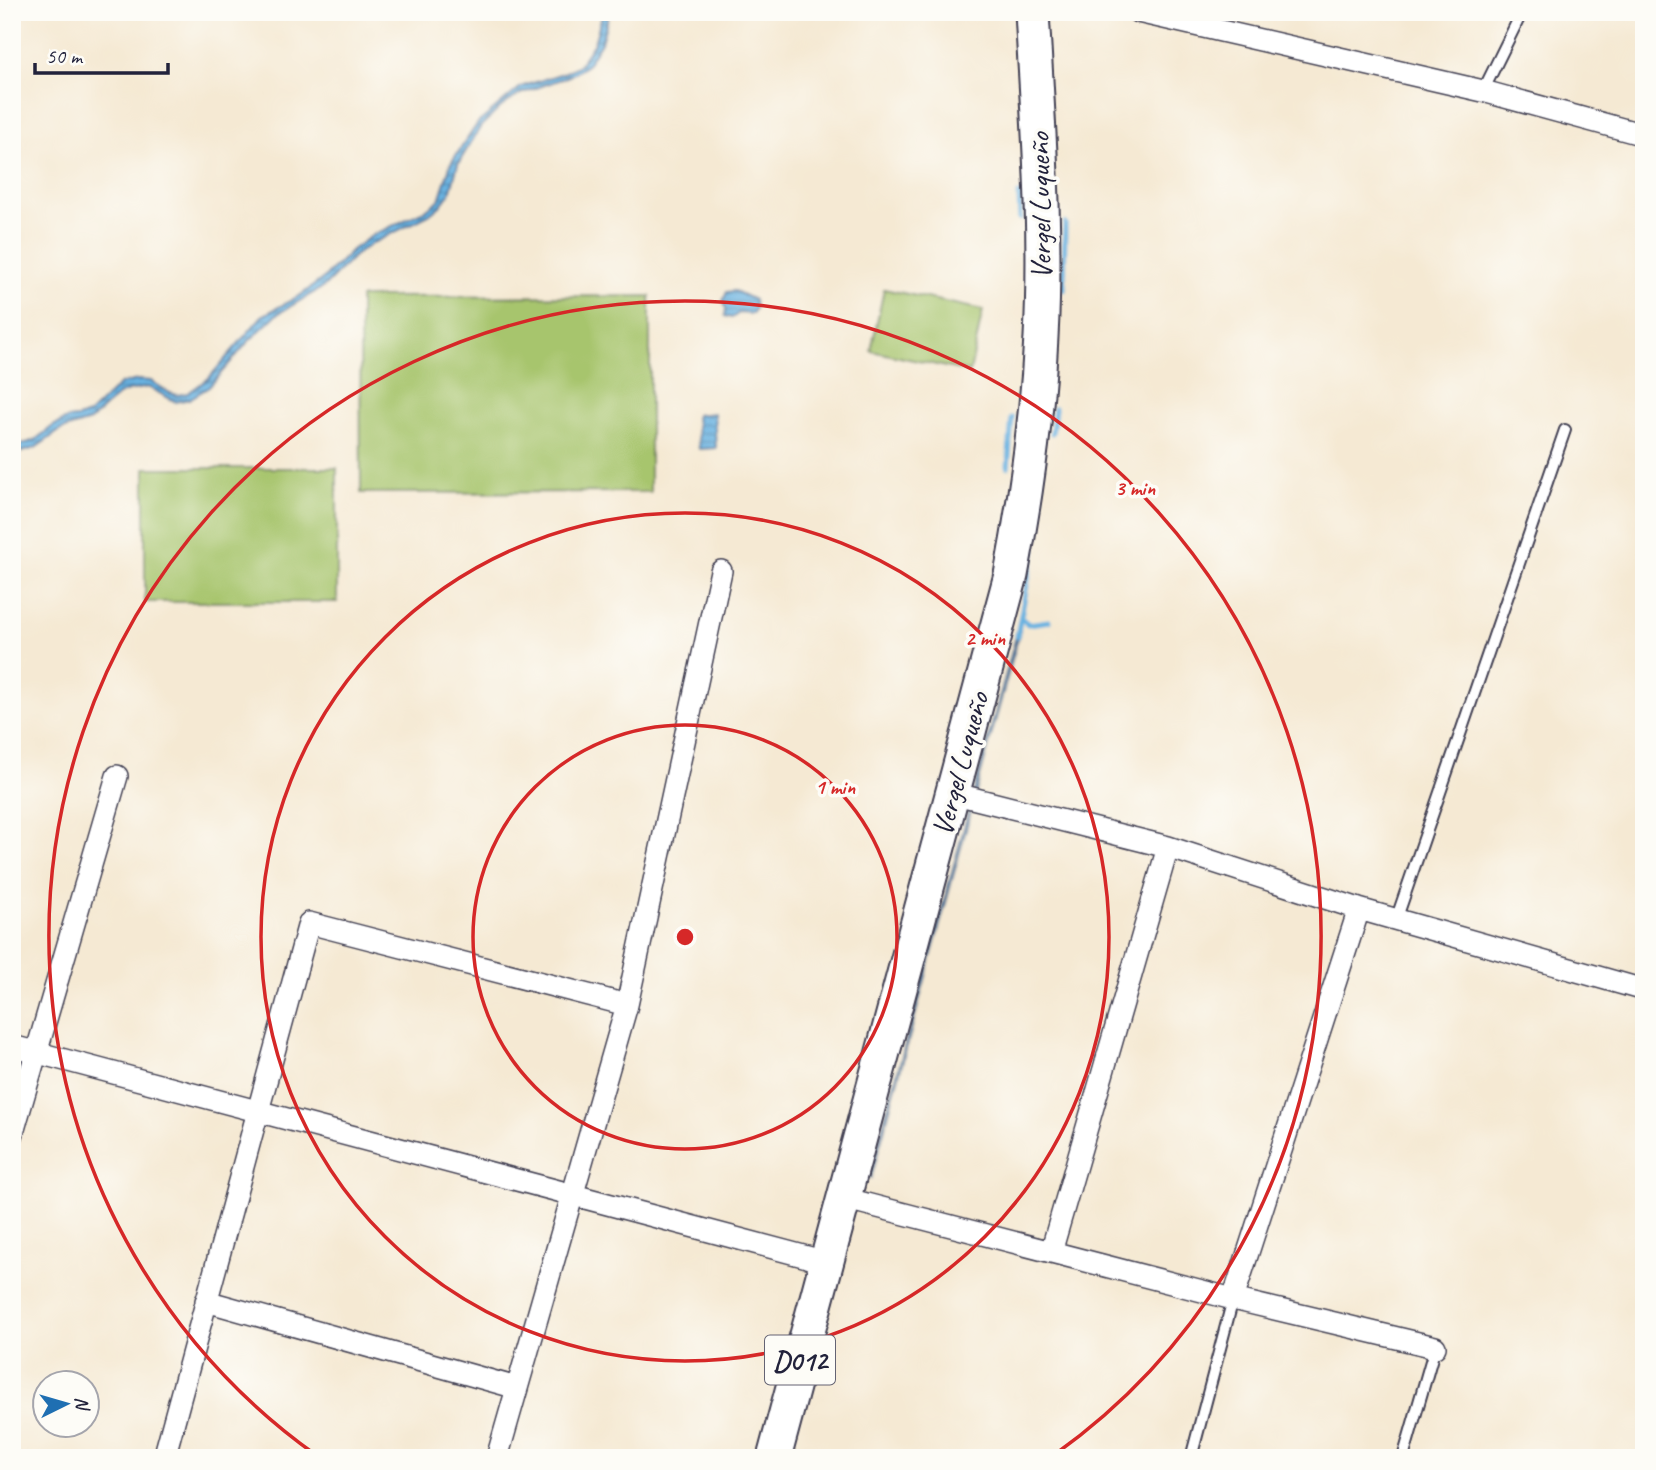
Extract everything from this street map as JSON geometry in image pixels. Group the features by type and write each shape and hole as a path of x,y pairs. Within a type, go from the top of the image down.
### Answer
{"main road":[{"name":"Vergel Luqueño","path":"774,1458 843,1198 966,796 1011,575 1032,455 1042,334 1043,250 1032,12"}],"street":[{"path":"1138,12 1483,91 1644,135"},
{"path":"497,1458 627,1005 721,571"},
{"path":"12,1136 117,776"},
{"path":"966,796 1168,847 1359,909 1644,990"},
{"path":"1051,1252 1168,847"},
{"path":"1233,1299 1359,909"},
{"path":"164,1458 309,923 627,1005"},
{"path":"12,1046 826,1262"},
{"path":"843,1198 1233,1299 1435,1347"},
{"path":"206,1301 517,1388"}],"lane":[{"path":"1483,91 1522,12"},
{"path":"1396,920 1565,430"},
{"path":"1191,1458 1233,1299"},
{"path":"1403,1458 1435,1347"}],"green space":[{"path":"884,289 983,310 970,372 871,351"},
{"path":"650,296 650,492 361,493 360,297"},
{"path":"145,468 337,468 337,602 145,602"}],"water":[{"path":"603,12 609,14 601,42 586,66 569,76 520,94 481,126 458,164 450,193 440,206 429,215 371,244 354,256 325,286 276,315 248,342 209,387 189,399 176,402 148,387 128,391 118,395 90,421 61,430 35,448 12,455 12,448 35,440 53,426 67,419 89,414 120,384 138,380 151,381 178,395 188,393 209,378 262,316 301,295 371,236 424,211 439,200 451,163 478,123 521,87 579,65 594,43"},
{"path":"735,291 754,300 755,309 752,314 739,313 732,318 725,316 723,301 727,292"},
{"path":"714,413 716,448 699,449 696,415"},
{"path":"1018,629 1020,630 871,1178 869,1177"}],"waterway":[{"path":"1019,194 1020,219"},
{"path":"1064,290 1065,223"},
{"path":"1052,433 1055,408"},
{"path":"1008,467 1012,418"},
{"path":"1017,636 1034,549"},
{"path":"1021,618 1028,624 1049,621"}]}
